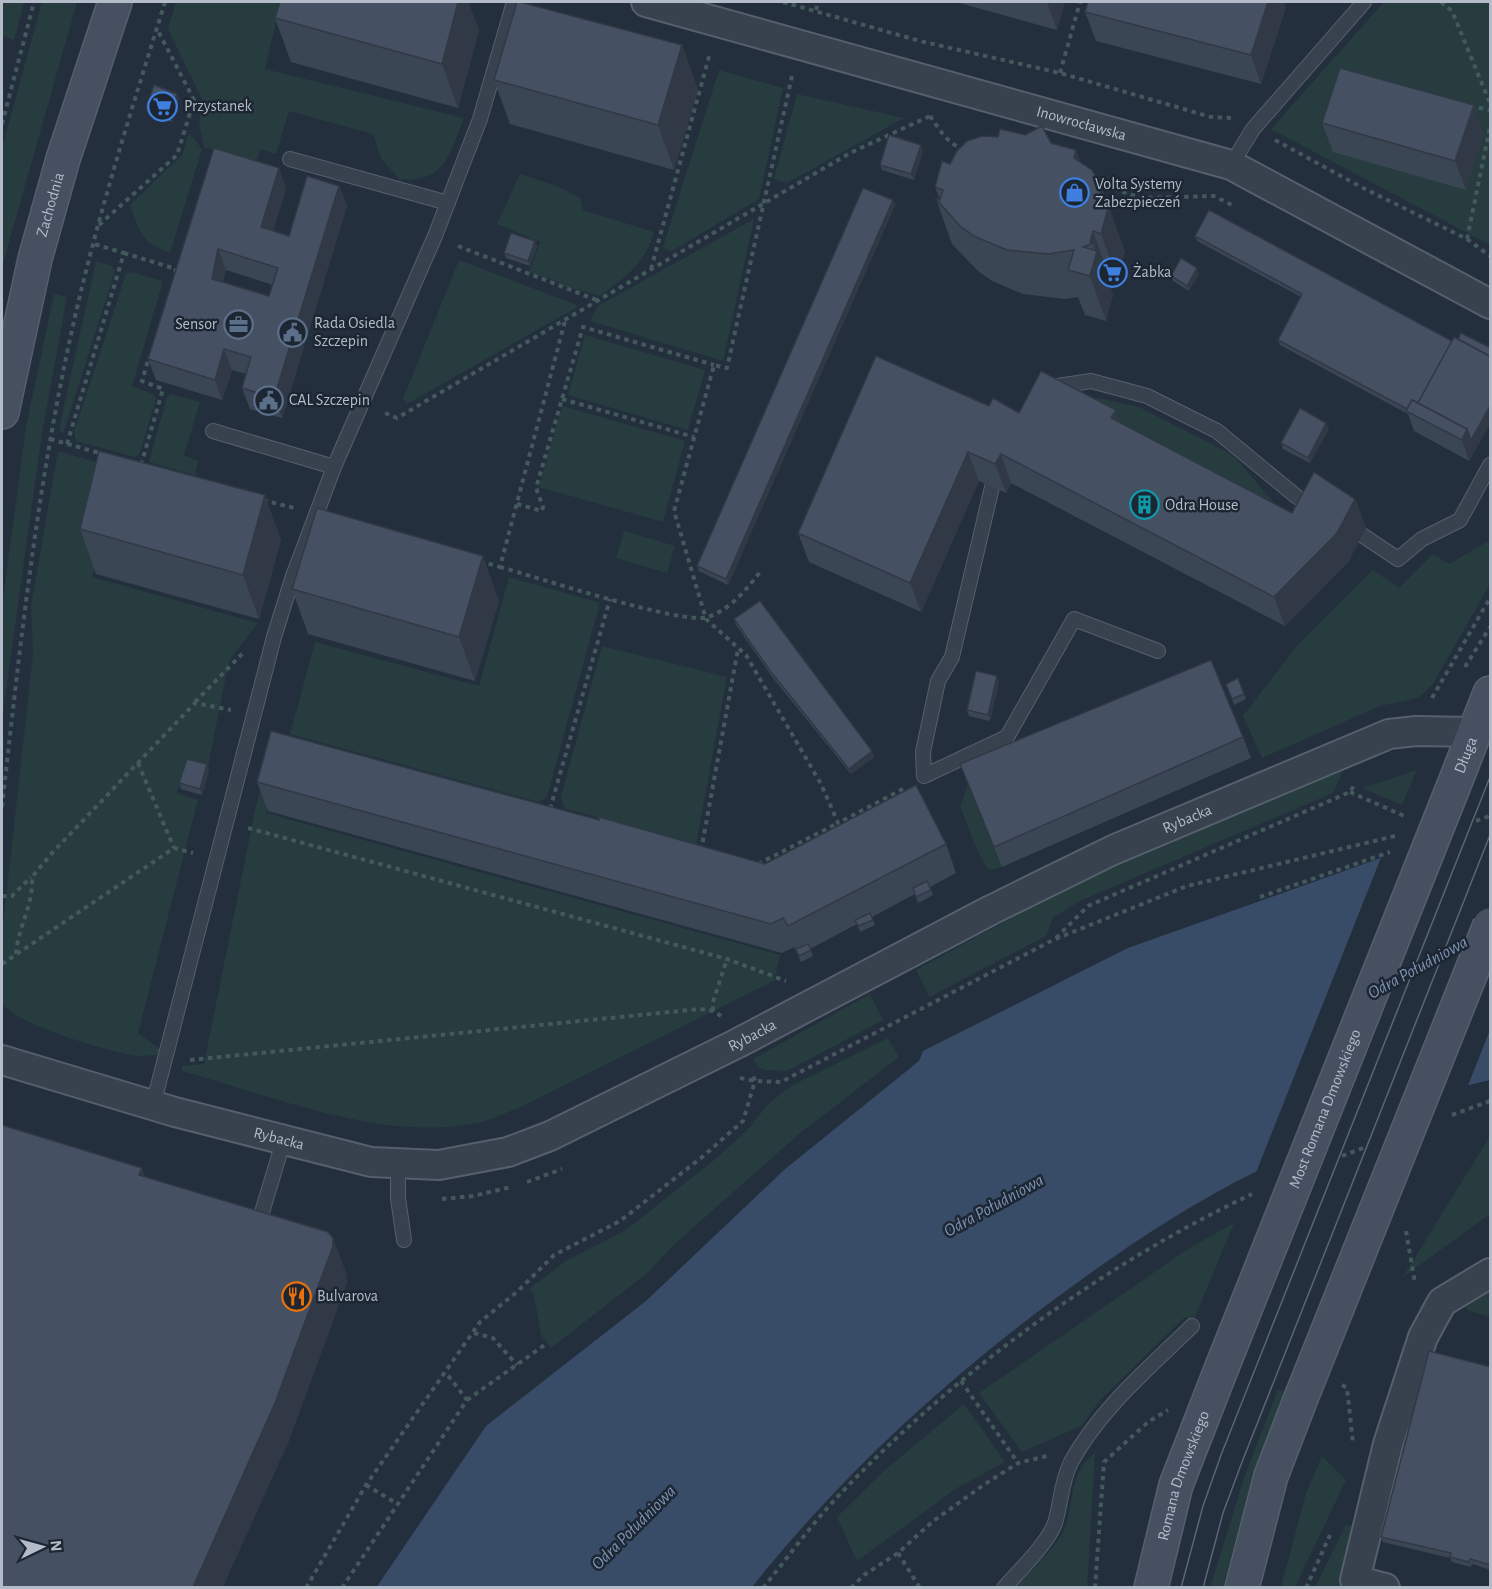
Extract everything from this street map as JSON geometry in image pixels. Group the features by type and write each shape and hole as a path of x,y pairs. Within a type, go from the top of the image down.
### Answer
{"street":[{"name":"Zachodnia","path":"2,412 35,259 63,159 115,2"},
{"name":"Inowrocławska","path":"646,2 1231,165 1491,304"},
{"name":"Długa","path":"1454,785 1491,693"},
{"name":"Rybacka","path":"2,1060 153,1105 371,1162 398,1165 439,1165 508,1152 550,1136 738,1043 991,910 1113,850 1389,734 1416,730 1475,732"},
{"name":"Most Romana Dmowskiego","path":"1222,1367 1454,785"},
{"path":"1242,1587 1271,1476 1491,925"},
{"path":"1385,1587 1355,1580 1388,1444 1420,1346 1442,1302 1491,1273"},
{"name":"Romana Dmowskiego","path":"1151,1587 1176,1485 1222,1367"}],"lane":[{"path":"153,1105 274,637 334,467 435,236 480,119 514,2"},
{"path":"1231,165 1266,115 1364,2"},
{"path":"290,159 448,203"},
{"path":"1042,397 1047,387 1091,381 1147,396 1217,431 1297,497 1319,510"},
{"path":"213,431 334,467"},
{"path":"1362,535 1398,560 1422,539 1460,519 1491,465"},
{"path":"992,487 952,657 938,681 923,752 924,776 1007,737 1074,619 1158,651"},
{"path":"253,1243 284,1139"},
{"path":"398,1165 399,1217 404,1240"},
{"path":"1004,1587 1054,1525 1060,1491 1070,1464 1112,1405 1192,1326"}],"path":[{"path":"2,124 34,2"},
{"path":"2,807 27,580 50,440 93,244 165,2"},
{"path":"783,2 920,41 1060,73 1211,117 1231,118 1241,123"},
{"path":"816,10 818,2"},
{"path":"1060,73 1080,2"},
{"path":"1441,2 1452,11 1491,103"},
{"path":"99,225 177,155 194,100 156,29"},
{"path":"651,270 710,53 699,50"},
{"path":"516,504 542,511 543,507 536,488 583,327 728,368 762,204 793,74"},
{"path":"1467,105 1491,110"},
{"path":"362,404 397,418 850,153 930,116 945,138 957,148 967,150"},
{"path":"1467,239 1491,127"},
{"path":"1271,138 1360,187 1467,239 1491,256"},
{"path":"1086,179 1140,198 1214,196 1244,211"},
{"path":"435,236 598,302"},
{"path":"93,244 176,269 173,280"},
{"path":"67,444 124,253"},
{"path":"500,567 565,321"},
{"path":"141,465 163,389 142,381 152,347"},
{"path":"714,365 674,511 706,618 746,655 820,784 838,823"},
{"path":"562,399 694,437"},
{"path":"50,440 109,456"},
{"path":"130,462 152,468"},
{"path":"261,499 316,514"},
{"path":"477,560 610,599 685,617 706,618 735,603 762,570"},
{"path":"1416,730 1426,708 1491,598"},
{"path":"549,813 610,599"},
{"path":"2,896 12,896 32,877 138,762 262,634 274,637"},
{"path":"701,854 739,648"},
{"path":"195,703 255,715"},
{"path":"138,762 174,848"},
{"path":"753,867 924,776"},
{"path":"1053,940 1089,906 1350,792 1410,818"},
{"path":"1469,824 1491,816"},
{"path":"227,822 727,959 786,982"},
{"path":"306,1587 366,1485 480,1322 554,1255 620,1221 702,1158 743,1121 756,1081 781,1082 1053,940 1186,886 1403,835"},
{"path":"2,964 174,848 217,860"},
{"path":"690,851 711,857"},
{"path":"1260,897 1392,851"},
{"path":"16,954 17,937 33,892 32,877"},
{"path":"182,1061 688,1011 713,1011 713,1002 727,959"},
{"path":"763,1587 829,1506 961,1381 1105,1274 1146,1249 1257,1192"},
{"path":"474,1333 493,1338 517,1365"},
{"path":"342,1587 467,1400 546,1344"},
{"path":"446,1373 467,1400"},
{"path":"961,1381 1018,1464"},
{"path":"1347,1388 1354,1452"},
{"path":"1095,1587 1104,1462 1148,1422 1172,1408"},
{"path":"851,1587 864,1575 898,1553 932,1522 1018,1464 1048,1456 1070,1464"},
{"path":"366,1485 396,1503"},
{"path":"898,1553 920,1587"}],"green space":[{"path":"2,2 24,2 14,40 2,35"},
{"path":"42,2 77,2 2,267 2,148"},
{"path":"176,2 281,2 265,69 464,118 449,154 436,171 427,176 399,179 381,158 373,134 289,111 276,154 261,149 256,162 204,147 199,123 203,101 168,29"},
{"path":"1384,2 1490,2 1490,245 1271,129"},
{"path":"719,70 783,88 759,199 670,252 663,247"},
{"path":"797,94 904,118 787,183 774,179"},
{"path":"189,133 202,149 170,253 147,240 136,223 130,205 182,155"},
{"path":"520,174 557,186 580,198 583,210 654,232 640,262 600,296 559,285 559,282 529,272 540,242 497,224"},
{"path":"754,219 723,361 590,321 598,306"},
{"path":"459,260 579,306 407,404 403,399"},
{"path":"96,261 112,266 115,271 63,434 59,429"},
{"path":"132,272 163,281 132,386 153,394 156,399 139,455 134,457 76,441 74,432 126,274"},
{"path":"54,294 67,297 42,433 2,719 2,606 26,427"},
{"path":"585,335 705,370 688,430 568,395"},
{"path":"171,394 200,402 184,455 198,461 195,475 149,462 167,397"},
{"path":"1099,398 1139,407 1233,455 1285,516 1071,400"},
{"path":"562,406 685,441 663,522 539,487"},
{"path":"58,451 120,469 92,577 258,623 229,661 208,767 186,761 177,793 198,800 138,1033 161,1050 159,1055 131,1055 60,1035 24,1019 10,1011 2,1002 2,934 33,654 31,606"},
{"path":"624,531 675,546 667,573 616,558"},
{"path":"1490,540 1490,584 1433,684 1418,698 1380,706 1262,758 1243,716 1295,648 1373,570 1399,588 1433,554 1449,564"},
{"path":"509,577 600,603 547,797 539,802 290,734 315,642 479,686"},
{"path":"602,646 727,677 696,845 564,808 561,797"},
{"path":"281,756 266,813 780,955 774,981 516,1109 481,1122 445,1127 408,1127 369,1122 292,1104 182,1071 182,1066 204,1064 254,815 268,757"},
{"path":"1344,770 1333,793 1080,901 1053,918 1046,936 929,997 916,970 1094,873"},
{"path":"1417,770 1402,805 1362,788"},
{"path":"968,785 1002,867 991,870 986,867 975,845 960,806"},
{"path":"870,994 883,1020 787,1071 764,1070 758,1067 753,1059"},
{"path":"888,1038 899,1057 799,1134 677,1242 645,1275 551,1348 541,1335 534,1295 529,1289 566,1261 626,1230 718,1157 750,1127 768,1104 791,1086"},
{"path":"1490,1136 1490,1214 1403,1277"},
{"path":"1234,1223 1193,1322 1185,1317 1101,1399 1081,1426 1022,1452 979,1393 1188,1249"},
{"path":"1490,1291 1490,1317 1469,1311 1464,1306"},
{"path":"1278,1389 1286,1392 1252,1481 1223,1587 1210,1588 1244,1478"},
{"path":"964,1404 1005,1462 957,1488 857,1561 837,1517 883,1472"},
{"path":"1095,1453 1087,1587 1016,1587 1058,1541 1069,1513 1079,1471"},
{"path":"1322,1456 1346,1480 1295,1587 1281,1587 1306,1493"},
{"path":"1346,1524 1356,1529 1342,1587 1315,1588"}],"water":[{"name":"Odra Południowa","path":"1490,819 1490,1080 1416,1103 1268,1166 1181,1213 1109,1260 1020,1325 937,1394 822,1505 752,1587 376,1588 486,1426 646,1301 784,1170 919,1061 923,1051 1128,948"}],"pier":[{"path":"1490,816 1490,1030 1467,1088 1452,1091 1255,1175 1382,855"}],"building":[{"path":"280,2 458,2 442,64 275,18"},
{"path":"517,2 682,45 658,125 494,80"},
{"path":"1088,2 1268,2 1251,55 1085,12"},
{"path":"1340,68 1474,105 1455,161 1322,123"},
{"path":"154,85 177,94 170,117 146,108"},
{"path":"1042,126 1051,143 1076,150 1074,158 1092,170 1100,183 1101,205 1108,208 1101,234 1093,231 1090,242 1093,243 1083,247 1097,251 1090,276 1068,270 1074,250 1048,254 1007,250 976,237 961,227 936,199 940,200 943,190 935,187 942,161 950,164 957,151 967,141 982,136 998,137 1000,129 1025,135"},
{"path":"889,135 921,145 911,174 880,165"},
{"path":"214,148 279,168 261,227 289,236 307,176 339,186 274,398 242,388 251,357 224,349 215,380 148,359","holes":["218,249 278,268 269,296 212,279"]},
{"path":"863,188 893,200 726,579 697,566"},
{"path":"1209,210 1452,341 1418,403 1412,400 1407,409 1278,340 1302,294 1195,236"},
{"path":"511,233 535,241 528,261 504,253"},
{"path":"1181,258 1197,268 1187,286 1171,276"},
{"path":"1461,333 1491,348 1491,357 1458,339"},
{"path":"1454,337 1491,357 1491,404 1471,440 1467,429 1418,403"},
{"name":"Odra House","path":"876,356 989,406 993,398 1019,413 1041,371 1116,410 1111,418 1292,513 1314,472 1355,499 1337,533 1274,597 1001,454 995,464 968,452 910,583 798,533"},
{"path":"1412,400 1467,429 1462,440 1406,411"},
{"path":"1300,408 1326,423 1308,458 1281,443"},
{"path":"99,451 265,495 243,575 80,529"},
{"path":"317,508 483,556 459,637 292,589"},
{"path":"760,601 872,751 849,769 771,672 734,619"},
{"path":"1211,660 1243,737 994,847 960,764"},
{"path":"976,671 997,676 988,715 967,710"},
{"path":"1238,678 1244,694 1232,699 1226,684"},
{"path":"271,731 599,820 599,817 765,864 916,785 946,844 788,926 783,918 771,924 257,782"},
{"path":"187,759 207,764 200,789 179,783"},
{"path":"927,881 931,890 916,897 913,888"},
{"path":"870,913 873,920 858,926 855,920"},
{"path":"808,944 811,950 799,956 796,949"},
{"path":"2,1125 142,1168 139,1175 328,1232 333,1238 333,1246 275,1403 193,1587 2,1587"},
{"path":"1429,1351 1491,1367 1491,1565 1470,1559 1469,1562 1450,1557 1451,1553 1381,1537"}],"tram line":[{"path":"1181,1588 1203,1506 1221,1455 1490,777"},
{"path":"1203,1588 1223,1513 1242,1462 1490,835"}],"place":[{"name":"Przystanek","path":"163,106"},
{"name":"Volta Systemy Zabezpieczeń","path":"1074,193"},
{"name":"Żabka","path":"1112,272"},
{"name":"Sensor","path":"238,324"},
{"name":"Rada Osiedla Szczepin","path":"293,332"},
{"name":"CAL Szczepin","path":"268,400"},
{"name":"Odra House","path":"1144,505"},
{"name":"Bulvarova","path":"296,1296"}]}
